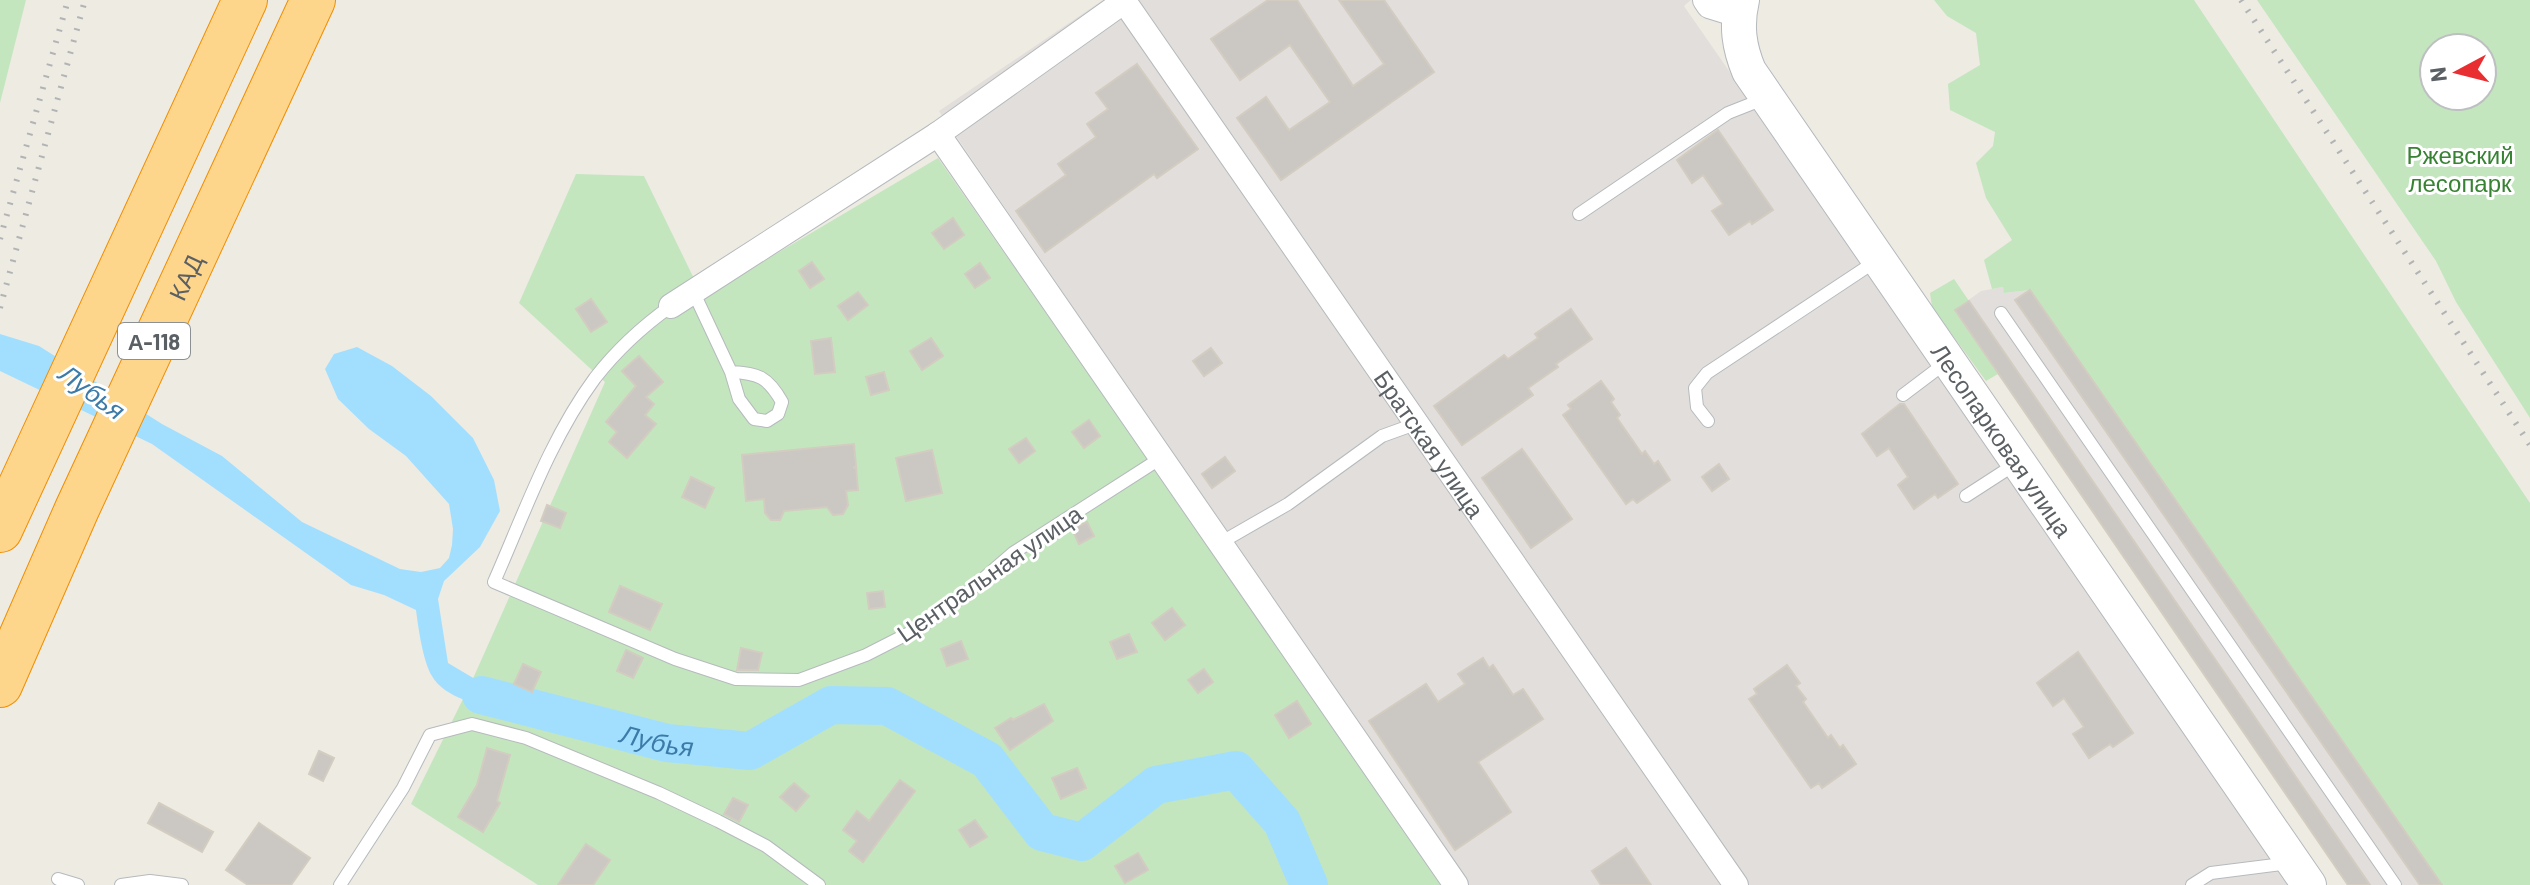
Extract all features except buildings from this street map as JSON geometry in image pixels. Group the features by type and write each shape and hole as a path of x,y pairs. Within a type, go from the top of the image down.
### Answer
{"highway":[{"name":"А-118","path":"0,530 245,0"},
{"name":"КАД","path":"0,685 77,509 313,0"}],"street":[{"name":"Лесопарковая улица","path":"1705,0 1709,6 1740,8 1741,52 1749,71 2301,874"},
{"path":"671,306 938,134 1125,1"},
{"name":"Братская улица","path":"1125,1 1736,885"},
{"path":"938,134 1456,885"}],"lane":[{"path":"1579,214 1728,113 1767,98"},
{"path":"1708,421 1697,407 1695,388 1707,373 1879,259"},
{"path":"693,291 731,372 739,399 754,419 767,421 778,414 782,402 772,384 751,373 731,372"},
{"name":"Центральная улица","path":"671,306 620,350 595,378 544,467 494,582 675,659 723,675 736,679 799,680 866,655 919,628 961,598 1013,553 1161,458"},
{"path":"2001,313 2395,885"},
{"path":"1903,395 1949,361"},
{"path":"1220,543 1288,504 1382,436 1418,423"},
{"path":"1966,496 2019,462"},
{"path":"340,885 403,788 430,735 472,724 526,738 659,793 766,846 819,885"},
{"path":"2192,885 2211,873 2301,874"},
{"path":"58,879 78,885"},
{"path":"121,885 150,881 182,885"}],"shaded area":[{"path":"1103,0 1691,0 1684,6 2293,885 1467,885 939,111"},
{"path":"2003,287 2005,293 2030,290 2442,885 2348,885 1955,310 1981,291"}],"green space":[{"path":"0,0 26,0 0,103"},
{"path":"1934,0 2194,0 2530,503 2530,885 2442,885 2030,290 2004,293 2003,287 1992,289 1984,260 2012,240 1986,198 1976,163 1993,146 1995,132 1950,110 1948,84 1980,65 1976,33 1947,16"},
{"name":"Ржевский лесопарк","path":"2257,0 2530,0 2530,418 2456,302 2436,261"},
{"path":"938,158 1445,885 538,885 411,804 471,683 605,382 519,303 576,174 644,176 703,297"},
{"path":"1954,279 1969,301 1955,311 1998,374 1986,381 1932,307 1930,293"}],"water":[{"path":"0,334 39,346 162,424 222,456 302,522 400,569 421,572 440,568 449,558 453,529 449,504 406,456 369,429 338,399 325,369 334,354 357,347 392,366 431,396 473,438 494,480 500,511 480,547 444,581 438,599 448,663 480,682 530,697 527,715 475,704 449,693 439,685 426,662 416,610 384,595 351,585 152,444 0,371"}],"waterway":[{"name":"Лубья","path":"481,695 667,743 750,751 831,705 887,706 987,760 1042,832 1082,842 1156,785 1236,770 1282,822 1309,885"}],"railway":[{"path":"0,239 68,0"},
{"path":"0,308 85,0"},
{"path":"2241,0 2530,445"}]}
